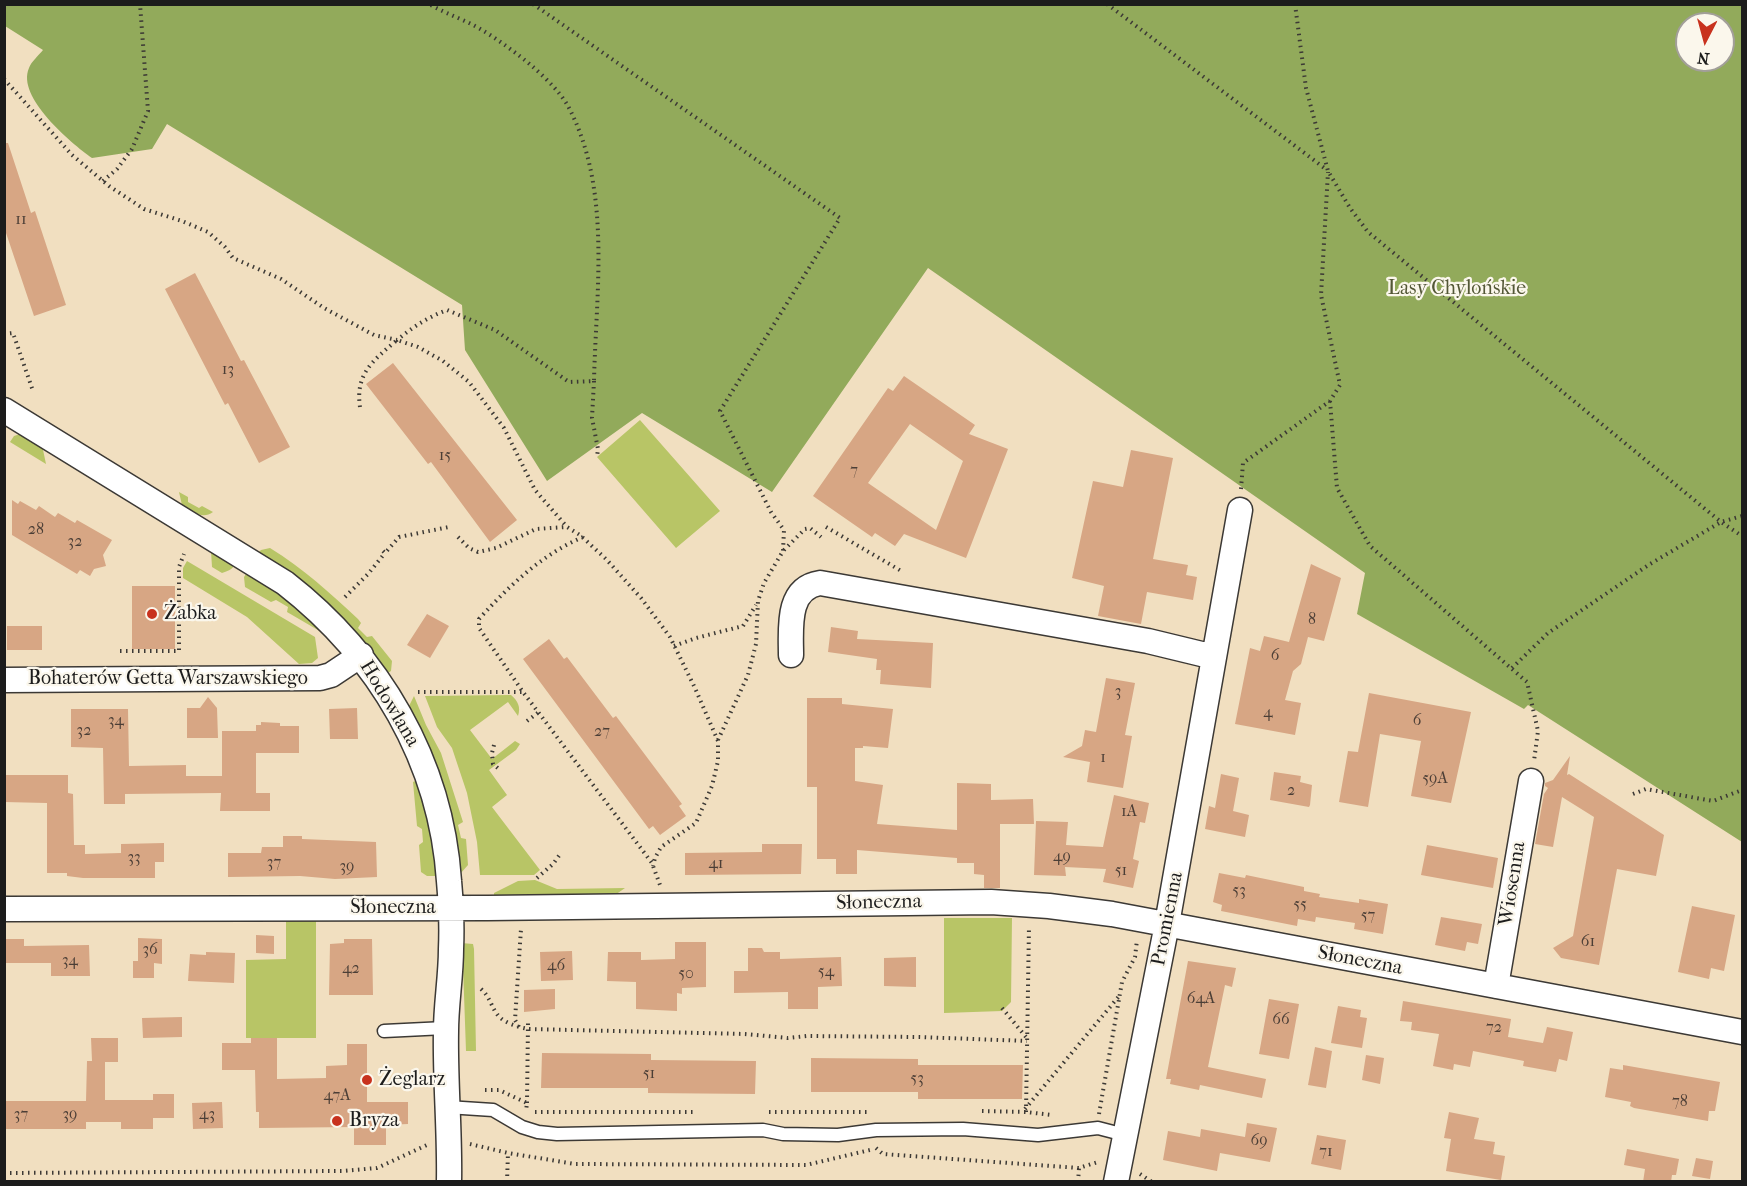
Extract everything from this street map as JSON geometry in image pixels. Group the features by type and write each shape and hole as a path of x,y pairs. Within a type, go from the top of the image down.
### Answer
{"street":[{"name":"Hodowlana","path":"4,410 285,583 315,606 361,656 409,730 425,766 443,834 450,882 451,949 446,1028 449,1182"},
{"name":"Promienna","path":"1118,1174 1167,924 1240,510"},
{"path":"791,655 792,613 796,599 810,585 820,583 1148,641 1214,657"},
{"name":"Bohaterów Getta Warszawskiego","path":"4,680 320,678 331,675 361,656"},
{"name":"Wiosenna","path":"1496,986 1531,781"},
{"name":"Słoneczna","path":"4,909 523,908 951,902 1030,904 1140,919 1743,1032"}],"lane":[{"path":"384,1031 446,1028"},
{"path":"447,1107 493,1110 538,1132 557,1134 763,1130 783,1134 838,1135 876,1130 963,1129 1038,1135 1098,1128 1125,1135"}],"path":[{"path":"103,181 117,169 132,150 148,111 140,4"},
{"path":"429,4 468,22 518,54 545,78 567,104 582,139 595,191 598,290 592,418 598,449 597,457"},
{"path":"533,4 840,218 720,411 771,512 784,530 783,551"},
{"path":"1107,4 1328,171"},
{"path":"1295,4 1306,88 1328,171 1350,208 1368,232 1721,522 1743,536"},
{"path":"4,79 72,155 103,181 144,209 182,220 208,232 225,247 233,258 280,279 324,308 374,334 418,347 443,361 469,382 504,428 535,490 567,527 583,537 606,559 641,598 670,637 718,741"},
{"path":"1240,510 1243,463 1330,400 1340,385 1321,295 1328,171"},
{"path":"360,408 359,389 362,376 373,360 421,322 447,310 495,330 569,382 594,381"},
{"path":"4,334 13,333 33,391"},
{"path":"1330,400 1337,488 1370,546 1527,682 1538,731 1531,781"},
{"path":"1512,668 1548,633 1650,564 1721,522 1743,516"},
{"path":"345,597 399,537 449,527"},
{"path":"458,537 469,548 478,552 496,548 536,529 567,527"},
{"path":"826,527 892,568 909,575"},
{"path":"674,646 742,626 750,618 764,583 783,551 805,529 810,528 820,537"},
{"path":"583,537 562,547 516,580 478,622 479,628 523,692 653,866 660,884"},
{"path":"120,651 179,651 179,567 184,554"},
{"path":"653,866 661,847 696,823 712,786 718,761 718,741 748,675 756,644 758,602"},
{"path":"418,692 523,692"},
{"path":"526,721 539,712"},
{"path":"494,746 493,764 500,770"},
{"path":"1633,794 1646,789 1713,801 1743,790"},
{"path":"537,878 561,854"},
{"path":"1025,1109 1030,904"},
{"path":"519,1027 515,1020 516,990 523,908"},
{"path":"1098,1120 1122,982 1134,957 1140,919"},
{"path":"481,989 488,995 498,1016 528,1029 745,1034 788,1038 807,1036 1027,1039"},
{"path":"973,1111 1026,1112 1025,1109 1120,994"},
{"path":"1002,1008 1027,1039"},
{"path":"528,1023 526,1113 701,1112"},
{"path":"485,1090 499,1090 527,1103"},
{"path":"760,1112 876,1112"},
{"path":"465,1143 575,1164 783,1166 824,1162 876,1148 883,1154 1079,1168 1096,1162 1118,1174 1142,1174 1152,1182"},
{"path":"4,1173 342,1171 377,1168 427,1145"},
{"path":"507,1182 508,1153"},
{"path":"1077,1182 1079,1168"}],"green space":[{"name":"Lasy Chylońskie","path":"4,5 1742,5 1742,842 1528,705 1524,709 1357,614 1365,573 928,268 772,492 642,413 547,481 465,350 462,305 167,124 152,149 92,158 59,131 30,92 27,80 29,68 43,50 5,26"},
{"path":"640,420 720,511 676,548 597,457"},
{"path":"23,433 42,445 46,464 10,442 14,436"},
{"path":"179,492 188,497 188,502 213,512 201,515 190,510 182,505"},
{"path":"270,548 305,572 358,619 361,623 358,628 367,637 372,636 392,661 391,671 388,673 359,638 313,592 259,552"},
{"path":"211,551 235,564 234,566 222,573 212,567"},
{"path":"187,561 315,637 318,658 312,663 299,664 247,617 183,578 183,568"},
{"path":"248,571 292,602 323,630 323,633 287,612 288,607 276,600 271,602 245,587 244,577"},
{"path":"511,695 518,704 518,716 508,702 470,730 492,759 515,741 520,744 516,750 489,770 507,795 492,807 540,870 534,875 480,875 477,842 467,793 452,748 437,727 425,696"},
{"path":"414,696 441,753 463,822 458,825 461,838 466,839 468,865 460,874 428,747 409,706"},
{"path":"417,780 434,852 437,876 427,876 421,872 419,845 423,842 422,829 417,826 413,782"},
{"path":"535,880 557,889 625,888 615,895 494,899 494,893 518,881"},
{"path":"944,918 1012,918 1011,1002 1002,1011 944,1013"},
{"path":"286,920 316,920 316,1038 246,1038 246,960 286,959"},
{"path":"461,943 473,944 474,949 476,1051 466,1051"}],"building":[{"path":"4,143 8,143 31,213 35,211 66,305 34,316 4,227"},
{"path":"195,273 290,447 259,463 228,403 225,405 165,289"},
{"path":"393,363 517,520 490,542 431,462 428,464 366,384"},
{"path":"904,376 975,425 969,434 1008,449 966,558 904,534 895,546 875,533 872,537 813,496 888,388 893,391","holes":["910,424 963,461 936,530 868,483"]},
{"path":"1131,450 1173,458 1153,559 1188,565 1186,575 1197,577 1193,600 1147,592 1141,624 1098,616 1104,586 1072,578 1093,481 1123,487"},
{"path":"12,500 18,504 20,501 36,510 39,506 55,517 58,513 75,523 77,520 112,540 103,555 106,566 94,569 90,576 80,570 77,574 12,535"},
{"path":"1311,564 1341,578 1324,641 1308,637 1301,664 1293,671 1285,700 1301,703 1295,735 1235,724 1250,648 1260,651 1264,636 1289,642"},
{"path":"132,586 175,586 175,649 132,649"},
{"path":"427,614 449,626 430,658 407,645"},
{"path":"7,626 42,626 42,650 7,650"},
{"path":"831,627 858,631 857,639 933,643 931,688 880,684 881,670 876,670 877,659 828,652"},
{"path":"549,639 564,659 567,657 613,718 616,716 682,804 679,806 686,816 660,835 653,826 649,829 523,659"},
{"path":"1106,678 1135,683 1125,735 1132,736 1123,788 1087,782 1090,762 1063,757 1082,746 1085,730 1096,732"},
{"path":"1369,693 1471,712 1451,803 1411,796 1421,741 1380,734 1368,807 1339,802 1348,751 1358,752"},
{"path":"208,697 217,708 218,738 187,738 187,708 200,708"},
{"path":"807,698 842,698 842,704 893,709 888,748 863,746 863,748 855,748 855,781 883,785 877,824 957,830 957,783 991,784 991,800 1033,799 1034,824 1000,824 1000,888 984,888 984,875 974,874 974,863 957,863 957,858 857,850 857,874 836,874 836,859 817,859 817,787 807,787"},
{"path":"357,708 358,739 330,739 329,709"},
{"path":"71,709 128,709 129,766 186,765 186,776 222,776 222,731 256,731 256,725 261,725 261,722 280,723 280,726 299,726 299,753 256,753 256,793 270,793 270,811 220,811 221,793 125,794 125,804 104,804 103,748 71,747"},
{"path":"1570,756 1567,775 1569,774 1664,835 1656,876 1617,869 1599,965 1561,958 1553,948 1573,936 1594,817 1562,797 1553,847 1535,844 1544,794 1548,788 1545,783 1553,780"},
{"path":"1274,772 1301,776 1300,782 1312,785 1309,807 1270,800"},
{"path":"1221,774 1239,778 1233,811 1249,815 1245,837 1205,829 1209,806 1215,808"},
{"path":"4,775 68,775 68,793 73,794 74,845 85,845 85,854 121,853 121,844 164,843 164,862 155,862 155,878 83,878 67,876 67,873 47,873 47,803 4,802"},
{"path":"1114,795 1149,803 1145,823 1140,822 1133,859 1139,861 1133,888 1103,882 1106,869 1065,867 1066,876 1034,875 1036,821 1068,822 1066,845 1103,847"},
{"path":"283,836 376,842 377,877 335,879 300,876 228,877 228,853 261,853 262,847 283,847"},
{"path":"762,844 802,844 801,874 685,875 685,853 762,852"},
{"path":"1427,845 1498,858 1493,888 1421,875"},
{"path":"1219,873 1245,878 1246,875 1304,887 1304,891 1320,894 1319,897 1359,903 1359,899 1388,904 1383,934 1354,929 1355,923 1316,917 1315,922 1298,919 1297,926 1221,911 1222,905 1213,902"},
{"path":"1692,906 1735,915 1724,971 1711,968 1709,979 1678,972"},
{"path":"1441,917 1482,924 1478,944 1467,942 1465,951 1435,945"},
{"path":"256,935 274,936 274,954 256,953"},
{"path":"138,938 162,939 162,964 154,963 154,978 133,978 133,961 138,961"},
{"path":"4,939 24,939 24,946 89,945 90,976 51,976 51,963 4,963"},
{"path":"344,939 372,939 373,995 329,995 330,944 344,943"},
{"path":"675,942 706,942 706,987 682,988 682,994 677,993 677,1011 636,1009 636,982 607,981 608,952 641,952 641,960 675,959"},
{"path":"748,948 762,948 764,952 780,952 780,959 841,957 842,986 818,987 818,1009 788,1009 788,992 734,993 734,971 748,971"},
{"path":"572,951 573,980 541,981 540,952"},
{"path":"206,952 235,953 234,983 188,981 190,954 206,955"},
{"path":"916,957 916,987 884,986 884,958"},
{"path":"1188,961 1236,968 1232,987 1225,985 1208,1067 1266,1079 1262,1098 1200,1085 1199,1090 1170,1084 1171,1079 1166,1079"},
{"path":"555,989 555,1009 524,1012 524,990"},
{"path":"1269,999 1299,1004 1289,1059 1259,1054"},
{"path":"1403,1001 1511,1019 1508,1037 1543,1043 1547,1027 1573,1032 1567,1061 1559,1059 1556,1072 1523,1066 1524,1061 1473,1051 1470,1067 1454,1064 1453,1070 1433,1066 1439,1034 1411,1030 1412,1022 1400,1021"},
{"path":"1338,1006 1361,1010 1360,1017 1367,1018 1362,1048 1331,1043"},
{"path":"182,1017 182,1037 143,1038 142,1018"},
{"path":"91,1038 118,1038 118,1062 105,1062 105,1100 153,1100 153,1094 174,1094 174,1118 153,1118 153,1129 121,1129 121,1122 86,1122 86,1129 4,1129 4,1101 86,1101 87,1061 92,1061"},
{"path":"251,1038 277,1038 277,1079 326,1078 326,1066 347,1065 347,1044 367,1044 367,1102 408,1102 408,1124 386,1125 386,1145 354,1145 354,1127 259,1128 259,1112 256,1112 255,1070 222,1070 222,1043 251,1043"},
{"path":"1315,1047 1332,1051 1326,1088 1308,1085"},
{"path":"542,1053 651,1054 651,1060 756,1061 755,1094 648,1093 648,1088 541,1088"},
{"path":"1366,1055 1384,1058 1380,1084 1362,1080"},
{"path":"811,1058 918,1059 918,1065 1023,1065 1022,1099 918,1099 918,1092 811,1092"},
{"path":"1623,1065 1720,1082 1715,1111 1709,1111 1708,1121 1634,1108 1630,1106 1631,1102 1605,1097 1610,1068 1623,1070"},
{"path":"222,1102 223,1128 193,1129 192,1103"},
{"path":"1449,1112 1479,1118 1474,1139 1495,1142 1493,1154 1505,1156 1501,1180 1446,1171 1451,1139 1444,1138"},
{"path":"1247,1123 1277,1128 1270,1162 1220,1153 1217,1171 1163,1160 1168,1131 1200,1137 1201,1129 1245,1137"},
{"path":"1317,1135 1346,1140 1341,1170 1311,1164"},
{"path":"1627,1149 1679,1159 1676,1175 1672,1175 1671,1182 1643,1182 1645,1169 1624,1165"},
{"path":"1696,1158 1713,1161 1710,1179 1692,1176"}],"place":[{"name":"Żabka","path":"152,614"},
{"name":"Żeglarz","path":"367,1080"},
{"name":"Bryza","path":"337,1121"}]}
